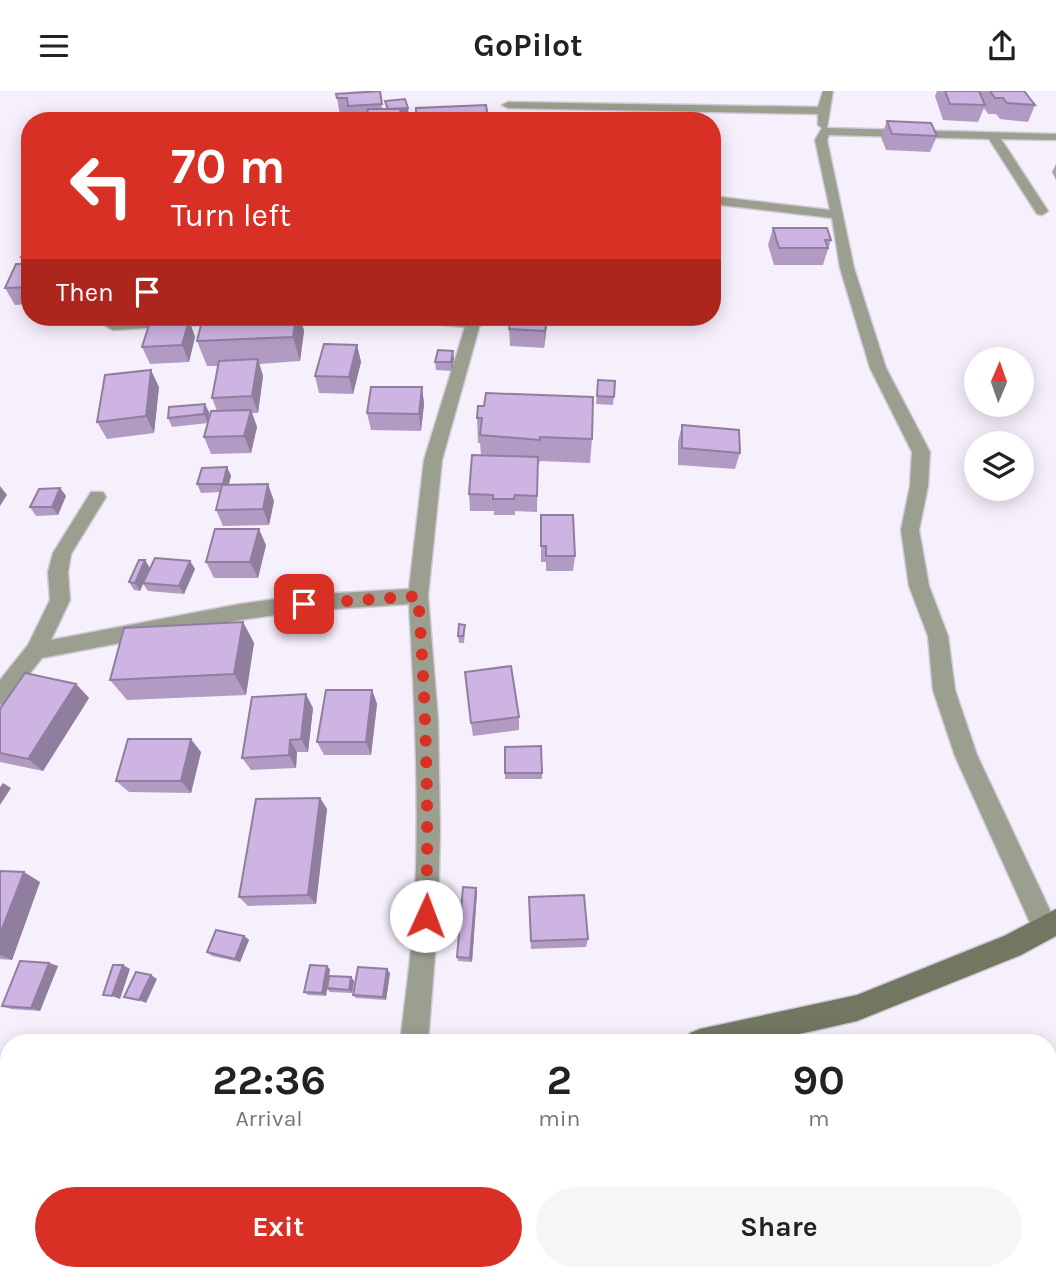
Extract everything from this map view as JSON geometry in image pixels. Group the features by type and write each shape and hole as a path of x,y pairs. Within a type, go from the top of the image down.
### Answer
{"main road":[{"path":"740,1034 857,1008 1012,946 1051,924"}],"street":[{"path":"508,112 509,91"},
{"path":"828,91 821,139 847,268 878,368 921,452 919,486 910,530 919,586 938,636 944,690 966,756 1051,924"},
{"path":"508,105 823,111"},
{"path":"824,131 1056,137"},
{"path":"993,136 1042,211"},
{"path":"721,201 837,215"},
{"path":"415,1034 426,916 428,831 427,720 418,596 433,460 473,326"},
{"path":"0,696 36,651 60,600 58,572 62,553 97,498"},
{"path":"36,651 240,612 304,604 418,596"}],"building":[{"path":"380,91 382,104 348,106 347,98 337,98 336,94"},
{"path":"945,91 979,91 985,105 950,104"},
{"path":"990,91 1024,91 1035,105 1007,103 1003,98 995,98"},
{"path":"405,99 408,108 388,109 385,101"},
{"path":"486,105 487,112 416,112 416,108"},
{"path":"368,109 401,109 400,112 367,112"},
{"path":"887,121 931,123 937,136 892,134"},
{"path":"773,228 827,228 831,240 825,240 828,248 779,248"},
{"path":"16,264 21,264 21,287 5,288"},
{"path":"149,326 187,326 182,345 142,347"},
{"path":"201,326 295,326 293,337 197,341"},
{"path":"510,326 546,326 545,331 509,329"},
{"path":"324,344 357,345 349,377 315,376"},
{"path":"438,350 453,351 451,362 435,362"},
{"path":"258,359 252,396 212,398 219,361"},
{"path":"151,370 146,416 97,422 105,375"},
{"path":"598,380 615,381 614,397 597,396"},
{"path":"371,387 422,387 419,414 367,413"},
{"path":"486,393 593,397 592,439 540,437 540,440 480,435 482,418 477,418 478,406 484,406"},
{"path":"205,404 204,414 168,418 169,407"},
{"path":"251,410 244,436 204,437 211,411"},
{"path":"682,425 739,430 740,453 682,448"},
{"path":"472,455 538,457 537,496 515,495 514,499 493,499 493,495 469,494"},
{"path":"227,467 223,484 197,484 202,468"},
{"path":"268,484 263,509 216,510 222,485"},
{"path":"60,488 52,507 30,507 39,489"},
{"path":"541,515 573,515 575,556 546,556 546,546 541,546"},
{"path":"215,529 259,529 250,562 206,562"},
{"path":"155,558 190,561 179,586 143,583"},
{"path":"139,560 145,560 135,583 129,582"},
{"path":"243,622 234,674 110,680 124,628"},
{"path":"459,624 465,625 463,636 458,636"},
{"path":"511,666 519,717 471,723 465,672"},
{"path":"25,673 76,684 28,759 0,753 0,709"},
{"path":"326,690 372,690 366,742 317,742"},
{"path":"306,694 301,739 290,740 289,755 242,758 252,697"},
{"path":"128,739 191,739 181,781 116,781"},
{"path":"541,746 542,773 505,773 505,747"},
{"path":"320,798 308,895 239,897 256,799"},
{"path":"0,871 24,872 0,934"},
{"path":"463,887 476,888 470,958 457,957"},
{"path":"584,895 588,939 531,941 529,897"},
{"path":"216,930 244,936 235,959 207,952"},
{"path":"20,961 49,963 31,1008 2,1006"},
{"path":"113,965 123,965 112,996 103,995"},
{"path":"310,965 327,966 322,993 304,992"},
{"path":"358,967 387,969 383,997 353,995"},
{"path":"136,972 151,975 139,1000 124,997"},
{"path":"329,976 351,977 349,990 327,988"}],"route":[{"path":"304,604 418,596 427,720 426,916"}]}
